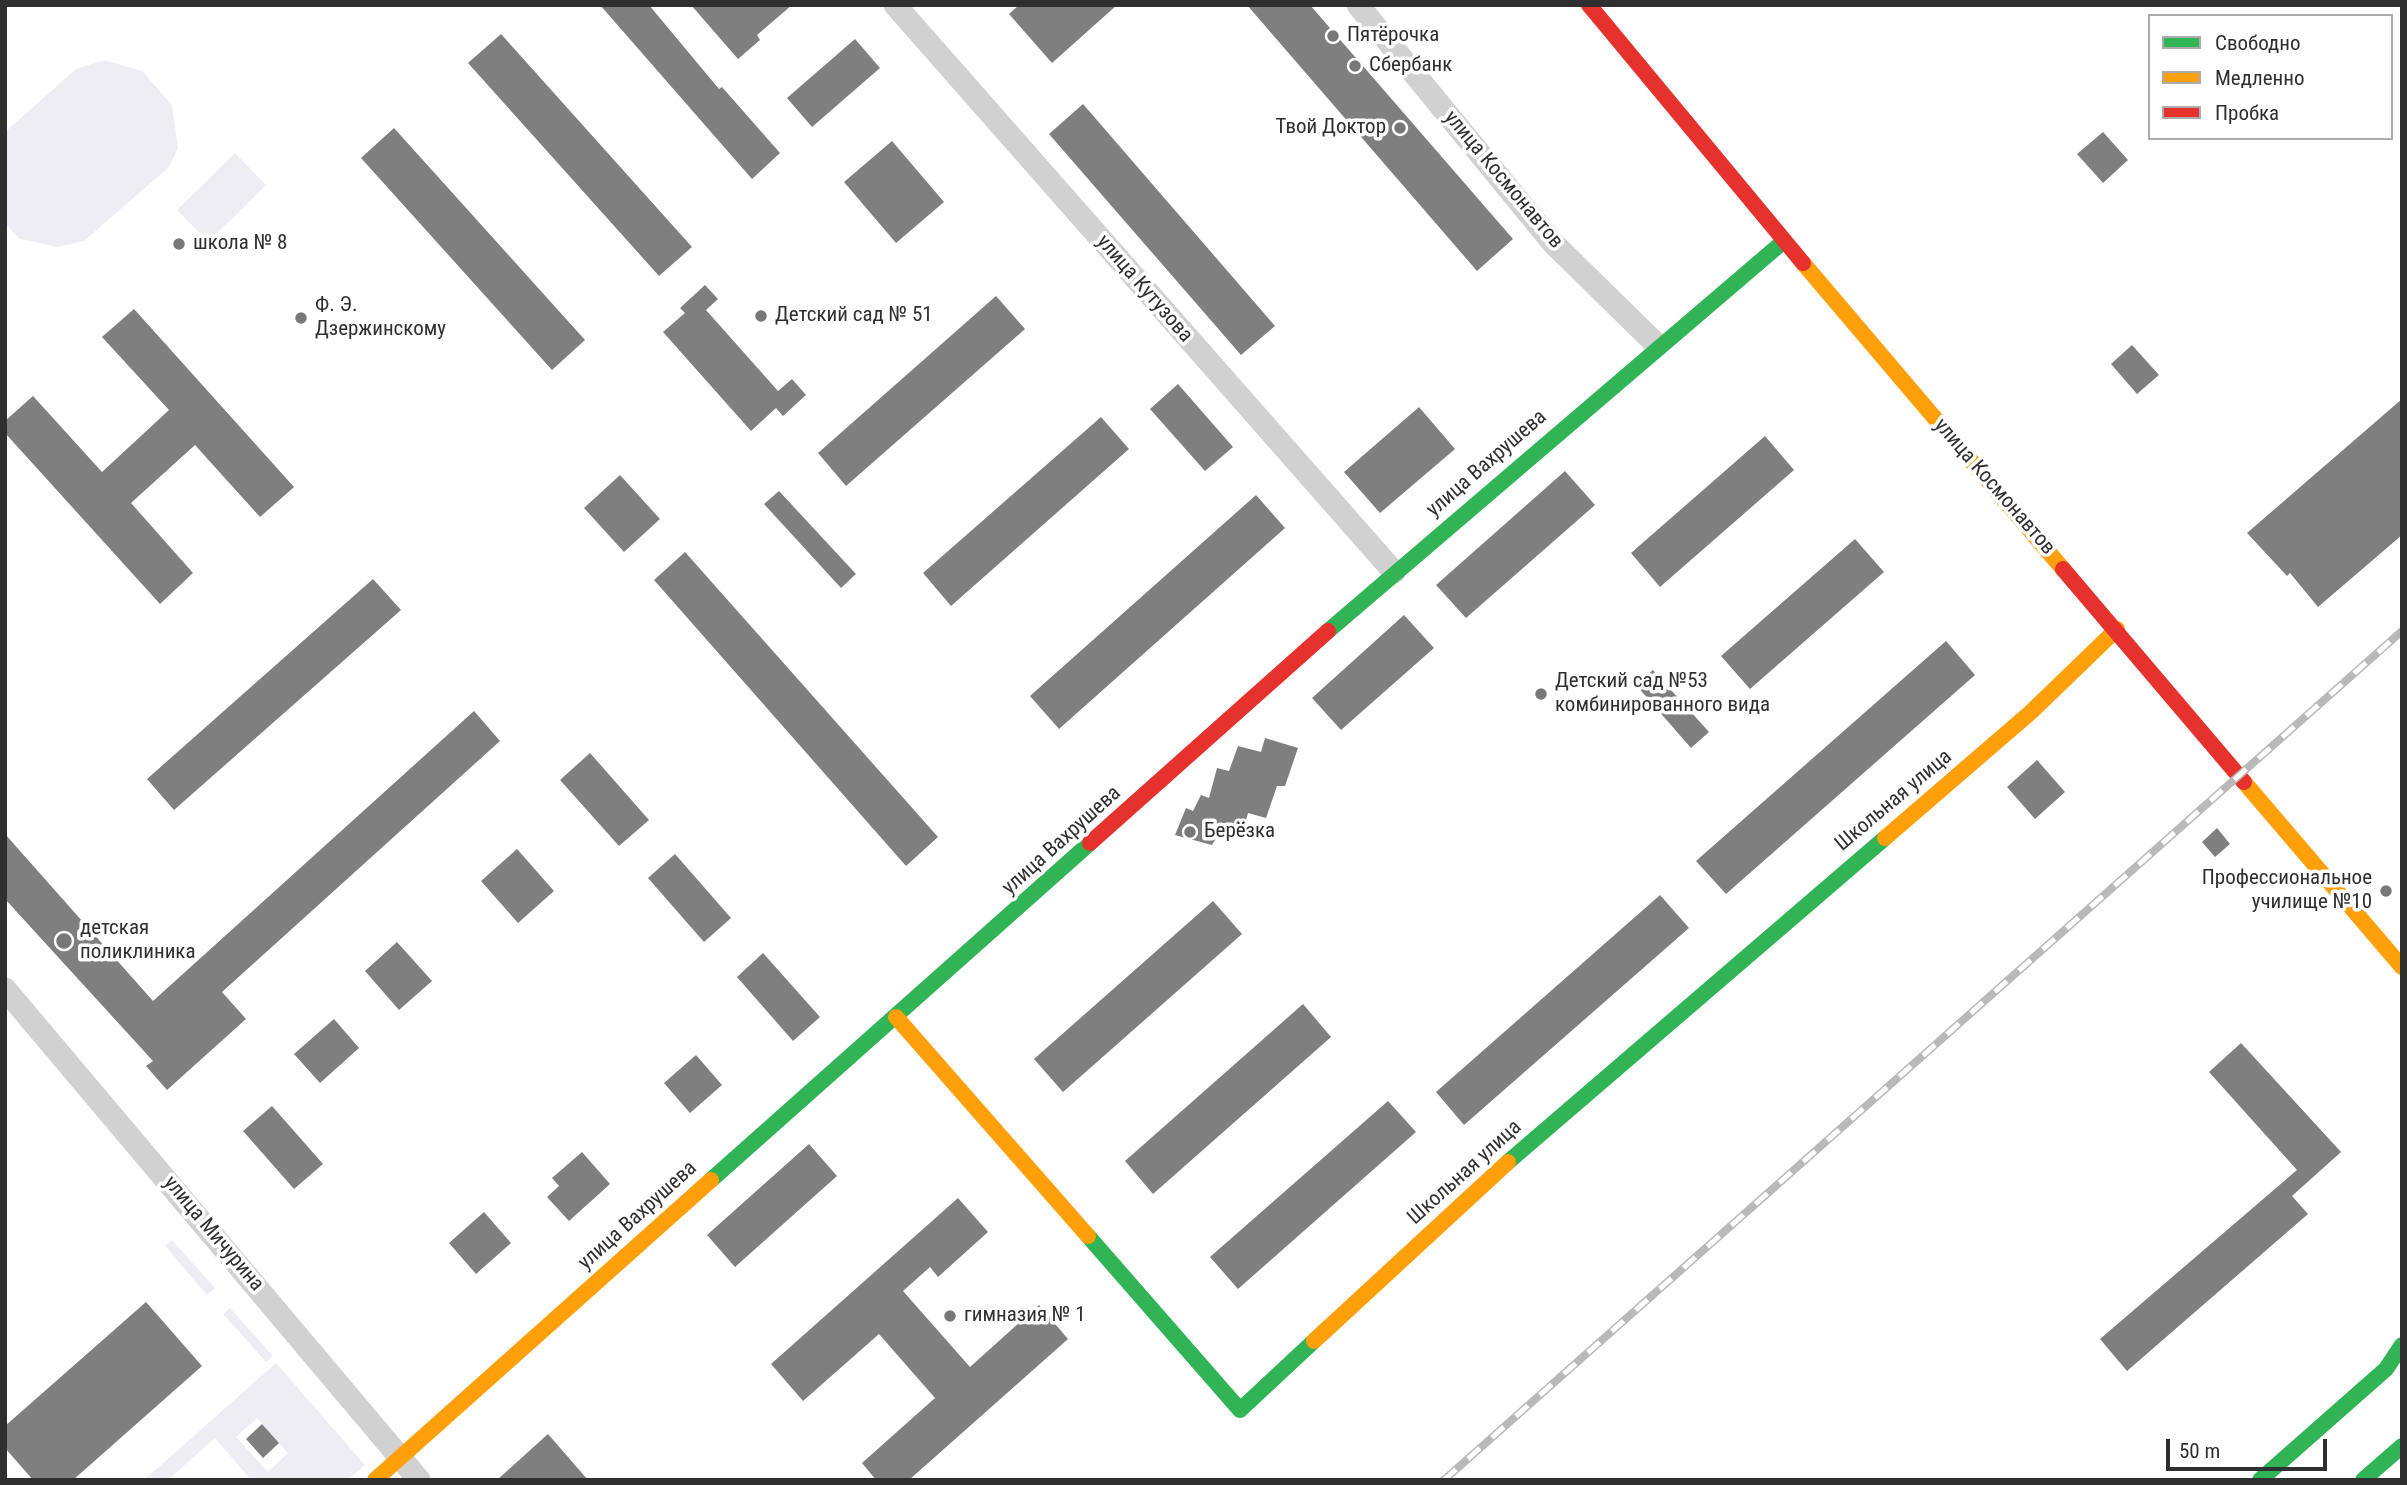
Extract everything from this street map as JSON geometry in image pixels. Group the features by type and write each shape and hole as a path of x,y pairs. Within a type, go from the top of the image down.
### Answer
{"main road":[{"name":"улица Космонавтов","path":"1589,5 1784,241 2402,967"},
{"name":"улица Вахрушева","path":"375,1480 1394,572 1657,345 1784,241"},
{"name":"Школьная улица","path":"896,1017 1240,1409 1487,1180 2031,712 2117,629"},
{"path":"2260,1480 2386,1369 2402,1345"},
{"path":"2363,1480 2402,1446"}],"street":[{"name":"улица Кутузова","path":"895,5 1394,572"},
{"name":"улица Космонавтов","path":"1358,5 1553,243 1657,345"},
{"name":"улица Мичурина","path":"5,989 419,1480"}],"shaded area":[{"path":"104,60 142,71 172,105 178,148 169,167 84,241 58,247 20,239 5,223 5,132 76,69"},
{"path":"235,153 266,185 208,242 177,210"},
{"path":"172,1240 215,1288 207,1295 165,1246"},
{"path":"230,1308 273,1356 266,1362 223,1314"},
{"path":"276,1363 365,1465 348,1480 251,1480 215,1438 168,1480 144,1480","holes":["257,1418 288,1453 268,1472 236,1437"]}],"building":[{"path":"600,5 649,5 719,89 722,87 780,153 752,179"},
{"path":"691,5 792,5 757,35 760,40 738,59"},
{"path":"1019,5 1117,5 1052,63 1009,14"},
{"path":"1247,5 1310,5 1513,239 1477,271"},
{"path":"501,34 692,247 659,276 468,63"},
{"path":"855,39 880,68 812,127 787,98"},
{"path":"1083,104 1275,326 1241,355 1049,134"},
{"path":"394,128 585,340 552,370 361,158"},
{"path":"2103,132 2128,160 2103,183 2077,154"},
{"path":"892,141 944,202 896,243 844,182"},
{"path":"705,285 718,299 706,310 778,391 792,379 806,395 783,416 776,408 751,431 663,332 685,313 680,308"},
{"path":"996,296 1025,329 846,486 818,453"},
{"path":"134,309 294,487 260,517 195,445 131,503 193,573 160,604 5,433 5,421 33,396 102,472 169,410 102,337"},
{"path":"2132,345 2159,375 2137,394 2111,364"},
{"path":"1178,384 1233,447 1205,471 1150,409"},
{"path":"2402,399 2402,535 2318,607 2290,573 2287,576 2247,533"},
{"path":"1419,407 1455,449 1380,513 1344,472"},
{"path":"1101,417 1129,449 951,606 923,573"},
{"path":"1765,436 1794,470 1660,587 1631,553"},
{"path":"1565,471 1595,505 1466,618 1436,585"},
{"path":"620,475 660,519 624,552 584,508"},
{"path":"779,491 856,574 841,588 764,504"},
{"path":"1256,495 1285,528 1059,729 1030,696"},
{"path":"1855,539 1884,572 1750,689 1721,656"},
{"path":"685,552 938,837 906,866 654,580"},
{"path":"373,579 401,610 174,810 147,779"},
{"path":"1404,615 1434,648 1341,730 1312,698"},
{"path":"1946,641 1975,675 1726,894 1696,861"},
{"path":"1653,670 1709,732 1691,748 1636,685"},
{"path":"474,711 500,741 222,992 246,1019 167,1090 146,1066 153,1061 5,899 5,834 153,1001"},
{"path":"1265,738 1298,748 1285,786 1277,786 1266,818 1248,813 1243,832 1222,828 1212,845 1175,835 1186,808 1193,811 1201,795 1209,798 1217,768 1229,771 1238,746 1261,752"},
{"path":"590,753 649,820 619,846 560,780"},
{"path":"2037,760 2065,792 2035,819 2007,787"},
{"path":"2217,828 2230,844 2215,857 2202,842"},
{"path":"517,849 554,891 518,923 481,881"},
{"path":"675,854 731,918 704,942 648,878"},
{"path":"1660,895 1689,928 1464,1125 1436,1092"},
{"path":"1213,901 1242,934 1063,1092 1034,1059"},
{"path":"397,942 432,981 399,1010 365,971"},
{"path":"763,953 820,1017 793,1041 737,977"},
{"path":"1303,1004 1331,1037 1153,1194 1125,1161"},
{"path":"334,1019 359,1048 320,1083 294,1054"},
{"path":"2241,1043 2341,1152 2292,1196 2308,1214 2127,1371 2100,1339 2297,1170 2209,1072"},
{"path":"696,1055 722,1085 690,1113 664,1083"},
{"path":"1388,1101 1416,1132 1238,1289 1210,1257"},
{"path":"272,1106 323,1164 294,1189 243,1131"},
{"path":"809,1144 837,1176 735,1267 707,1235"},
{"path":"582,1152 610,1184 569,1221 547,1197 559,1186 552,1178"},
{"name":"гимназия № 1","path":"958,1198 988,1232 938,1277 930,1267 903,1291 970,1367 1039,1305 1068,1339 909,1480 876,1480 862,1463 935,1398 879,1334 803,1401 771,1364"},
{"path":"484,1212 511,1243 476,1274 449,1243"},
{"path":"146,1302 202,1366 73,1480 33,1480 5,1448 5,1426"},
{"path":"262,1424 279,1443 263,1458 246,1439"},
{"path":"548,1434 588,1480 497,1480"}],"railway":[{"path":"1444,1480 2402,631"}],"traffic: fast":[{"path":"1328,631 1784,241"},
{"path":"1508,1162 1885,838"},
{"path":"711,1180 1090,843"},
{"path":"1088,1236 1240,1410 1314,1341"},
{"path":"2260,1480 2386,1369 2402,1345"},
{"path":"2363,1480 2402,1446"}],"traffic: slow":[{"path":"1803,263 2063,569"},
{"path":"1885,838 2031,712 2117,629"},
{"path":"2244,782 2402,967"},
{"path":"896,1017 1088,1236"},
{"path":"1314,1341 1508,1162"},
{"path":"375,1480 711,1180"}],"traffic: jam":[{"path":"1589,5 1803,263"},
{"path":"2063,569 2244,782"},
{"path":"1090,843 1328,631"}],"place":[{"name":"Пятёрочка","path":"1333,36"},
{"name":"Сбербанк","path":"1355,66"},
{"name":"Твой Доктор","path":"1400,128"},
{"name":"школа № 8","path":"179,244"},
{"name":"Детский сад № 51","path":"761,316"},
{"name":"Ф. Э. Дзержинскому","path":"301,318"},
{"name":"Детский сад №53 комбинированного вида","path":"1541,694"},
{"name":"Берёзка","path":"1190,832"},
{"name":"Профессиональное училище №10","path":"2386,891"},
{"name":"детская поликлиника","path":"64,941"},
{"name":"гимназия № 1","path":"950,1316"}]}
